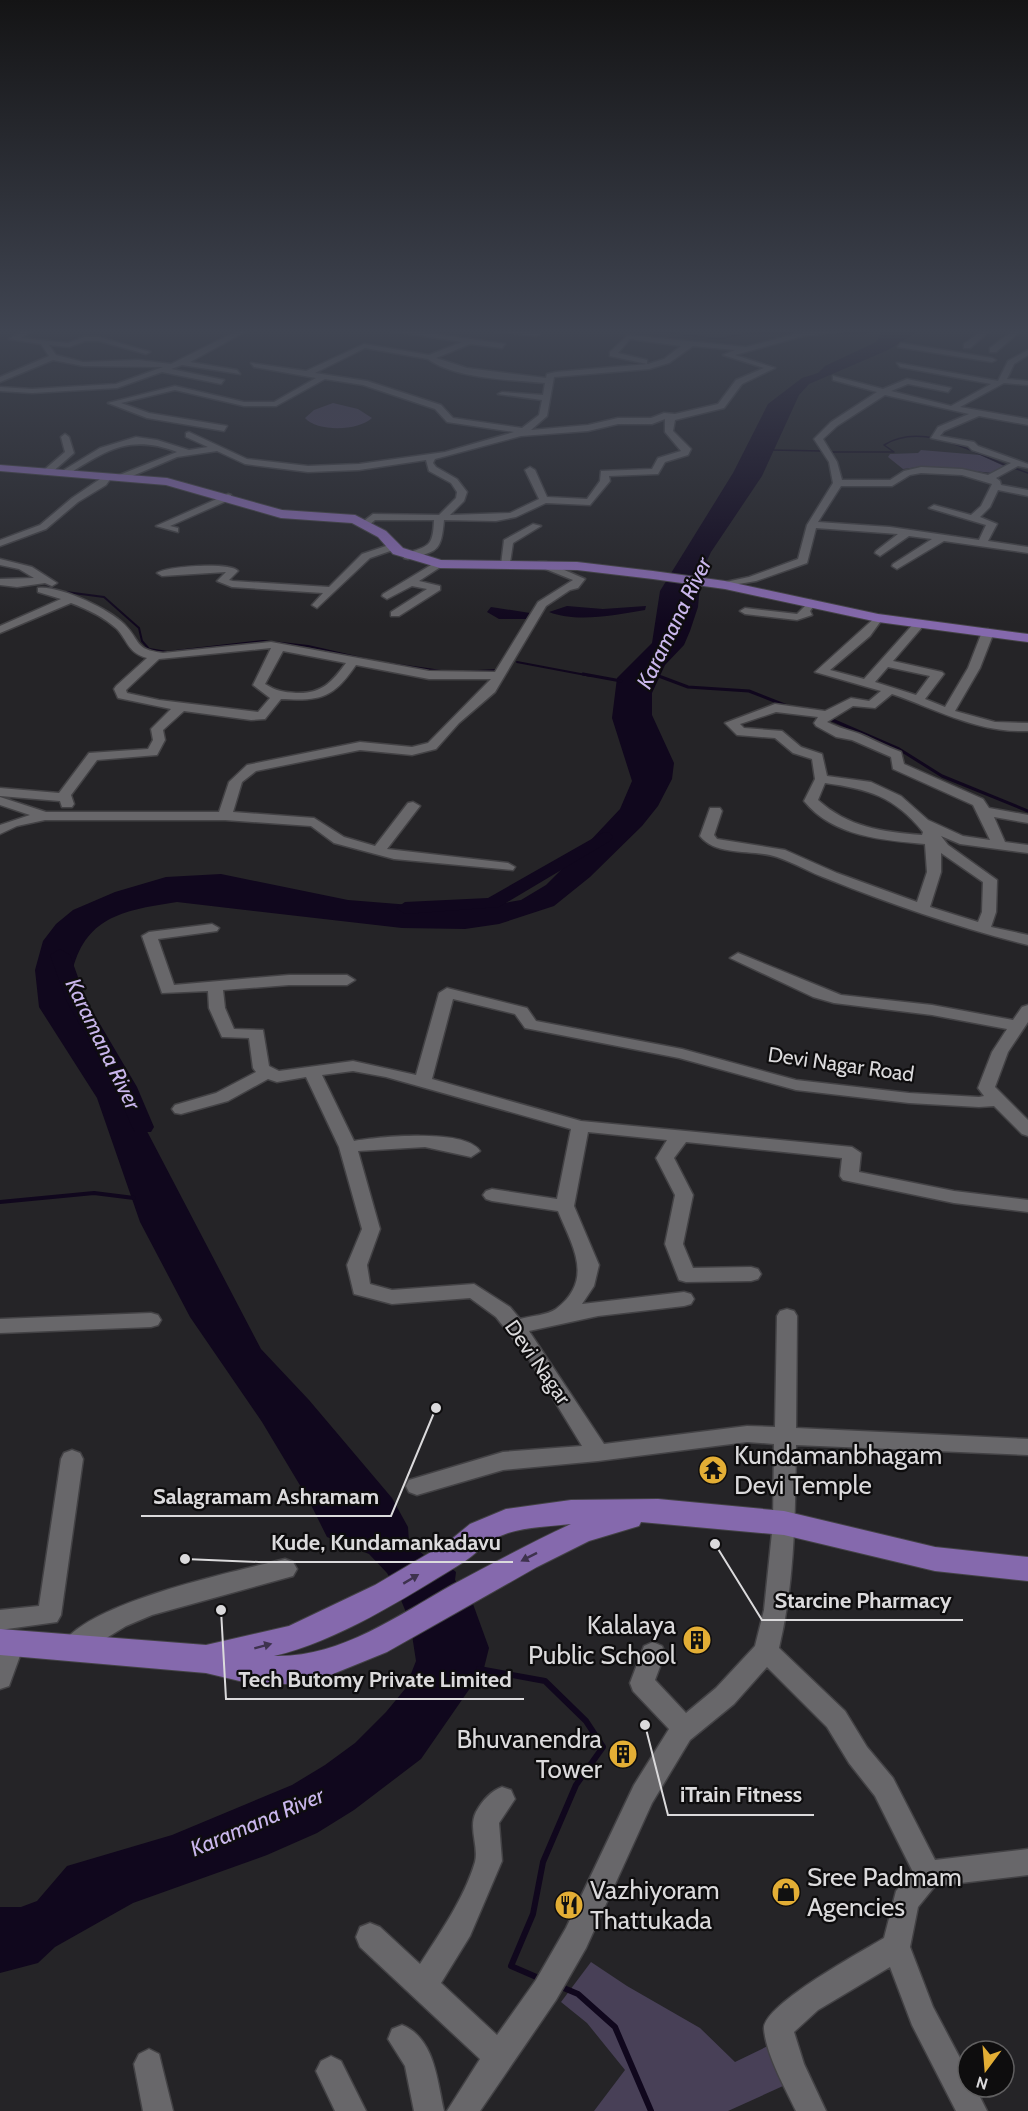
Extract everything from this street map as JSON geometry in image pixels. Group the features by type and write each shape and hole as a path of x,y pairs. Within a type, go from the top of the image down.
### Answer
{"main road":[{"path":"0,468 167,482 228,497 281,514 360,521 382,534 392,547 408,556 440,564 542,564 653,575 724,585 878,618 1028,638"},
{"path":"4,1635 72,1648 206,1659 248,1669 287,1670 323,1664 376,1643 517,1563 581,1532 658,1510"},
{"path":"206,1659 294,1638 385,1594 458,1551 480,1532 506,1521 571,1512 658,1510 784,1523 935,1559 1028,1569"}],"street":[{"path":"496,428 523,432 590,428"},
{"path":"189,435 245,461 308,469 371,466 459,452 523,432 529,428"},
{"path":"604,473 655,472 661,460 685,453 687,449 684,443 669,432 669,428"},
{"path":"724,585 752,579 803,561 812,525 838,483 833,462 818,439 830,428"},
{"path":"945,428 935,438 963,441 1028,468"},
{"path":"47,471 70,453 65,437"},
{"path":"64,473 95,455 139,440 154,442 191,454"},
{"path":"120,478 174,455 218,448"},
{"path":"408,556 431,549 438,540 439,520 461,499 462,492 454,481 432,469 429,463 432,457"},
{"path":"973,518 985,507 994,483 1018,463"},
{"path":"360,521 373,517 439,520 507,517 544,500 590,502 605,481 599,464"},
{"path":"530,470 544,500"},
{"path":"838,483 892,483 907,473 921,470 962,472 1008,489 1028,493"},
{"path":"956,484 962,472"},
{"path":"0,543 43,527 75,500 103,483 106,478"},
{"path":"175,530 161,526 228,497"},
{"path":"934,508 992,524 982,544"},
{"path":"812,525 907,532 1028,550"},
{"path":"505,563 508,542 536,526"},
{"path":"880,553 907,532"},
{"path":"897,566 941,538"},
{"path":"317,605 366,556 392,547"},
{"path":"0,562 37,573 42,585"},
{"path":"387,596 440,564"},
{"path":"225,816 235,780 241,772 277,761 360,746 412,751 432,746 455,720 484,697 500,676 543,604 567,587 574,586 580,579 542,564"},
{"path":"162,573 231,569 233,571 222,580 232,584 333,591"},
{"path":"0,582 12,581 18,584 42,585 121,625 130,636 132,646 155,656 256,645 279,647 429,675 500,676"},
{"path":"395,614 436,588 410,582"},
{"path":"0,630 65,597"},
{"path":"745,611 805,616 807,615 805,611 811,603"},
{"path":"878,618 866,634 821,672 890,690 948,713 999,726 1028,727"},
{"path":"867,683 920,623"},
{"path":"948,713 974,668 988,632"},
{"path":"279,647 259,685 275,696 325,694 337,684 352,662"},
{"path":"155,656 120,688 120,692 128,698 181,707 261,716 275,696"},
{"path":"886,663 938,674 918,700"},
{"path":"890,690 871,705 851,702 822,718 820,723 897,755 898,766 963,793 978,802 986,811 1000,846"},
{"path":"63,797 93,756 153,752 159,740 158,729 181,707"},
{"path":"827,716 775,708 731,723 741,732 778,734 797,750 818,757 821,779 811,801 826,817 848,828 881,836 931,840"},
{"path":"821,779 866,785 896,799 922,822 943,848 990,880 989,912 983,929"},
{"path":"0,792 63,797 68,800 62,816"},
{"path":"0,801 45,816"},
{"path":"378,851 413,806"},
{"path":"715,811 707,836 713,842 780,853 832,876 922,909 983,929 1028,940"},
{"path":"986,811 1028,819"},
{"path":"0,830 13,823 45,816 225,816 314,822 339,840 378,851 437,861 508,867"},
{"path":"922,822 931,840 936,871 922,909"},
{"path":"922,822 960,840 1028,849"},
{"path":"212,928 149,936 168,990 289,980 347,980"},
{"path":"738,958 819,994 840,1000 932,1011 1024,1017"},
{"path":"215,987 217,1008 228,1034 257,1033 261,1068 277,1077 353,1066 423,1081 580,1126 852,1153 849,1176 954,1197 1028,1206"},
{"name":"Devi Nagar Road","path":"423,1081 447,993 480,999 521,1011 531,1025 682,1054 719,1066 796,1085 909,1098 980,1102 997,1100"},
{"path":"1024,1017 1000,1052 986,1088 1028,1130"},
{"name":"Devi Nagar","path":"312,1071 348,1147 371,1229 357,1265 361,1288 392,1298 474,1291 503,1312 536,1354 598,1453"},
{"path":"180,1109 222,1097 268,1072"},
{"path":"563,1314 587,1283 589,1275 589,1265 565,1206 580,1126"},
{"path":"683,1135 671,1147 665,1158 684,1195 674,1239 686,1275 751,1274"},
{"path":"348,1147 413,1140 459,1146 471,1151"},
{"path":"492,1195 565,1206"},
{"path":"515,1328 563,1314 684,1299"},
{"path":"462,2111 500,2058 576,1938 643,1794 685,1729 725,1696 766,1651 776,1610 784,1523 787,1316"},
{"path":"0,1326 151,1320"},
{"path":"417,1486 503,1461 598,1453 747,1434 786,1434 927,1444 1028,1447"},
{"path":"0,1678 4,1635 49,1615 72,1459"},
{"path":"72,1648 91,1631 107,1623 184,1595 285,1569"},
{"path":"766,1651 836,1719 858,1755 884,1787 928,1874"},
{"path":"653,1653 642,1683 685,1729"},
{"path":"423,1986 460,1926 489,1861 486,1821 502,1799"},
{"path":"972,2111 922,2015 896,1947 906,1901 928,1874 1028,1862"},
{"path":"370,1937 500,2058"},
{"path":"811,2111 790,2068 778,2027 808,2000 896,1947"},
{"path":"402,2039 418,2060 429,2111"},
{"path":"149,2064 158,2111"},
{"path":"331,2072 351,2111"}],"shaded area":[{"path":"921,450 980,455 1006,467 993,473 925,466 903,469 888,457 890,454 918,453"},
{"path":"591,1962 627,1986 700,2028 735,2062 772,2044 783,2086 728,2111 594,2111 625,2070 587,2023 561,2002"}],"water":[{"path":"756,428 784,428 762,476 711,552 701,573 698,607 690,631 684,645 665,665 652,693 652,715 674,763 672,779 658,806 642,826 590,877 554,906 499,924 465,929 402,928 177,902 142,908 112,918 88,937 79,951 70,985 70,1000 74,1010 105,1051 261,1349 309,1400 392,1498 408,1527 409,1542 433,1563 450,1567 456,1572 455,1580 473,1604 489,1648 484,1668 421,1759 354,1810 317,1833 267,1855 133,1903 55,1947 38,1963 0,1973 0,1907 21,1907 37,1901 67,1866 172,1835 292,1785 355,1743 386,1712 405,1689 416,1661 410,1622 387,1573 369,1554 327,1537 307,1497 262,1422 190,1317 140,1222 97,1098 39,1007 35,970 43,941 56,924 73,910 115,892 166,877 221,874 348,900 476,908 521,900 546,885 620,809 632,781 612,718 617,678 652,643 660,591 733,473"},
{"path":"567,606 603,609 646,606 645,610 584,618 549,612"},
{"path":"491,607 530,613 526,619 499,619 487,612"}],"waterway":[{"path":"830,452 894,452 884,445 913,436 929,437 961,446 1005,465"},
{"path":"771,450 822,451"},
{"path":"1014,468 1028,473"},
{"path":"44,583 54,589"},
{"path":"66,592 104,597 139,628 142,641 149,649 167,652 263,641 308,646 378,662 448,672"},
{"path":"517,662 591,676"},
{"path":"458,672 498,670"},
{"path":"583,674 621,681"},
{"path":"656,675 688,687 749,691 787,706"},
{"path":"830,719 899,749 942,776 1028,811"},
{"name":"Karamana River","path":"405,908 492,903 604,837"},
{"name":"Karamana River","path":"60,955 77,1002 126,1087 143,1127"},
{"path":"0,1202 94,1193 134,1198"},
{"path":"479,1669 545,1681 586,1721 603,1747 576,1785 543,1862 533,1914 511,1966 541,1979"},
{"path":"559,1986 578,1994 615,2027 651,2111"}],"place":[{"name":"Salagramam Ashramam","path":"436,1408"},
{"name":"Kundamanbhagam Devi Temple","path":"713,1470"},
{"name":"Starcine Pharmacy","path":"715,1544"},
{"name":"Kude, Kundamankadavu","path":"185,1559"},
{"name":"Tech Butomy Private Limited","path":"221,1610"},
{"name":"Kalalaya Public School","path":"697,1640"},
{"name":"iTrain Fitness","path":"645,1725"},
{"name":"Bhuvanendra Tower","path":"623,1754"},
{"name":"Sree Padmam Agencies","path":"786,1892"},
{"name":"Vazhiyoram Thattukada","path":"569,1905"}]}
